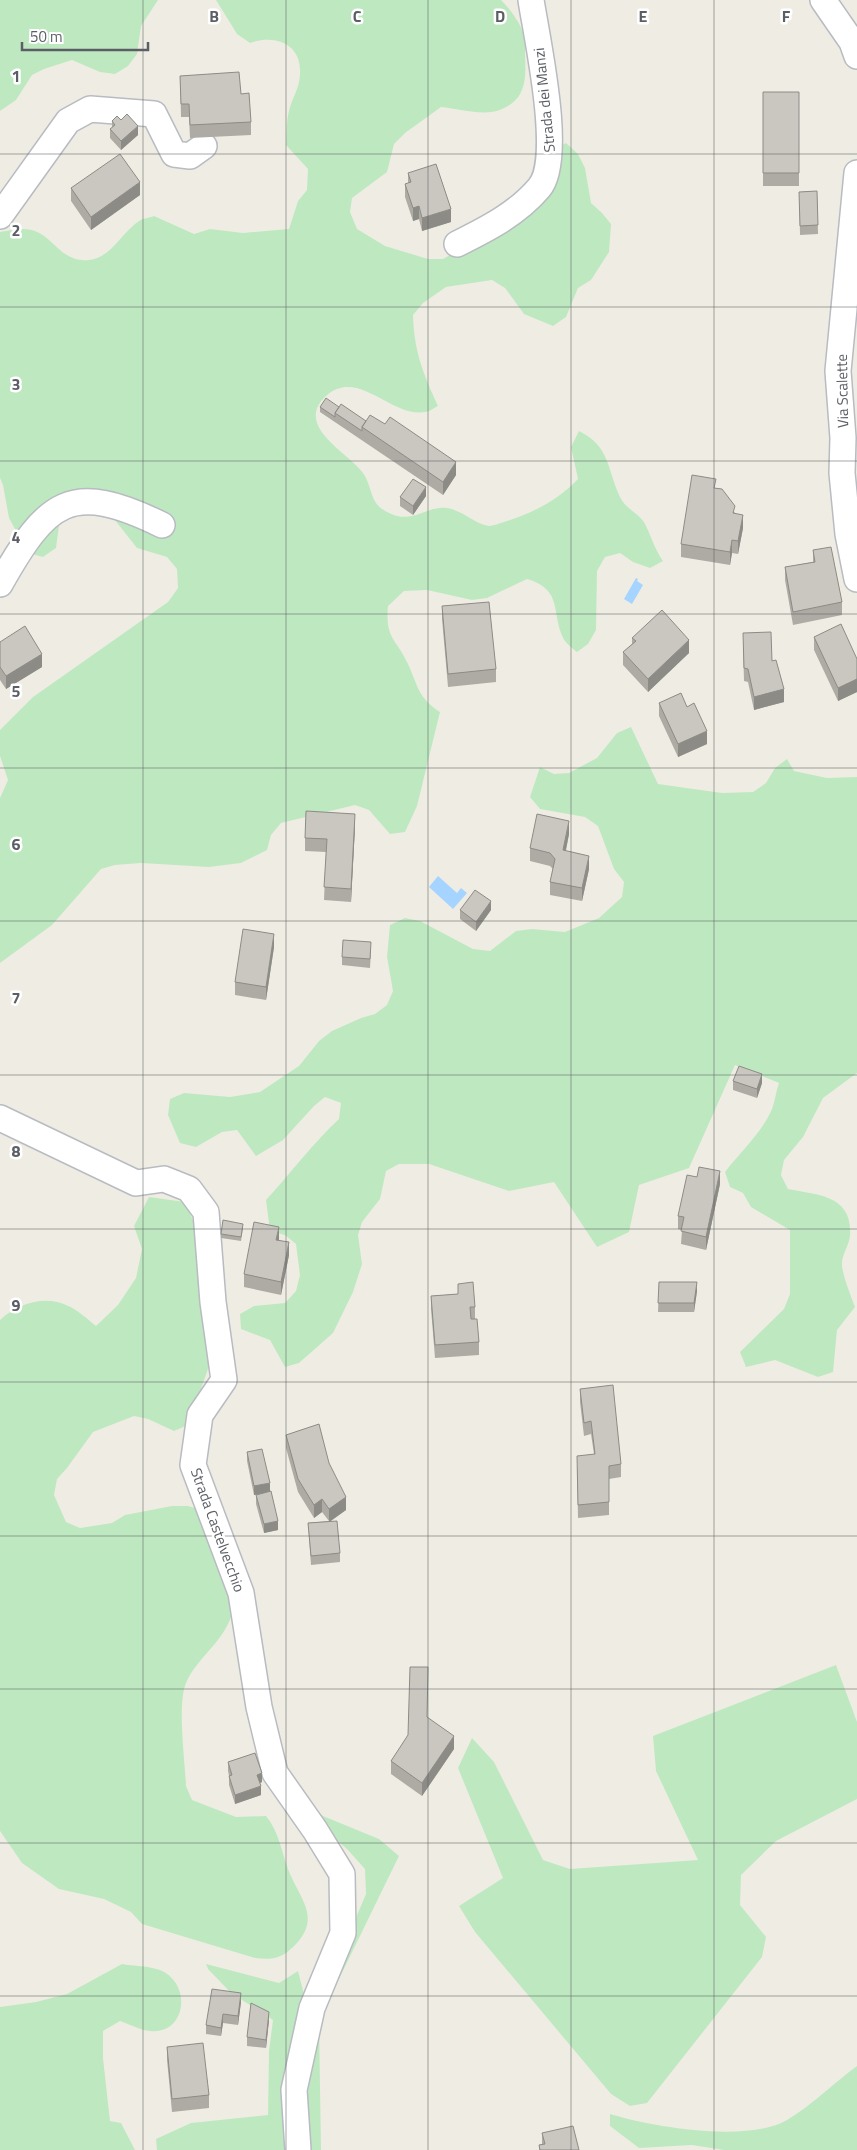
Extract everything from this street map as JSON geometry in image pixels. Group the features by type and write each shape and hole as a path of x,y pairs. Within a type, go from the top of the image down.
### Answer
{"street":[{"name":"Strada dei Manzi","path":"457,244 498,224 540,188 548,173 551,138 532,0"},
{"path":"823,0 852,42 857,56"},
{"path":"0,216 68,121 90,109 154,114 174,154 190,156 204,146"},
{"name":"Via Scalette","path":"857,173 838,370 843,438 842,473 848,534 857,579"},
{"path":"0,584 32,532 41,521 60,506 90,502 112,504 162,525"},
{"name":"Strada Castelvecchio","path":"0,1118 136,1183 164,1179 188,1189 206,1212 213,1302 224,1380 200,1415 193,1464 241,1593 259,1707 275,1773 315,1830 342,1874 344,1933 312,2008 294,2090 298,2150"}],"green space":[{"path":"0,0 158,0 141,26 137,54 128,66 115,74 100,72 72,60 44,69 32,75 16,100 0,111"},
{"path":"216,0 501,0 511,12 520,25 525,42 525,79 521,93 510,105 495,111 472,112 441,107 405,133 394,144 387,172 352,198 350,212 357,229 385,246 428,259 443,259 469,244 530,195 551,151 566,143 578,154 585,168 591,203 611,224 609,252 591,280 578,288 566,317 553,326 524,314 505,288 492,280 446,287 423,303 413,315 415,340 420,362 438,406 432,410 412,412 375,395 350,387 338,389 326,396 318,407 316,418 327,438 363,473 374,500 382,509 405,517 433,509 447,508 458,511 479,523 489,526 514,519 544,505 578,479 571,447 579,431 589,437 602,451 620,497 644,522 663,561 650,568 633,562 620,553 605,557 597,571 596,630 588,644 577,652 565,641 552,597 539,584 527,579 487,598 472,600 427,590 404,591 388,606 390,632 404,655 423,696 427,702 440,712 417,806 405,832 390,834 369,810 355,805 281,823 271,835 267,850 241,863 209,867 141,863 115,865 101,869 52,925 0,963 0,798 8,780 0,756 0,730 33,697 168,602 178,588 177,569 167,557 137,548 103,505 60,518 56,548 43,557 28,553 9,518 0,478 0,232 20,229 33,230 69,256 78,260 89,260 104,254 133,225 142,219 154,216 194,234 210,229 243,233 289,229 298,201 307,190 308,169 286,145 288,115 299,82 300,70 298,60 288,46 280,42 261,40 250,43 237,34"},
{"path":"631,727 658,784 722,793 753,792 766,783 775,768 787,759 794,771 827,778 857,777 857,1073 823,1098 803,1137 784,1160 781,1175 788,1189 822,1196 840,1205 846,1212 849,1222 850,1236 842,1266 855,1307 837,1330 833,1372 818,1377 775,1360 746,1367 740,1352 784,1309 790,1294 790,1230 751,1207 743,1193 730,1187 725,1172 757,1134 767,1118 773,1106 779,1083 735,1065 689,1168 639,1185 629,1232 597,1247 554,1182 509,1191 429,1164 399,1164 386,1171 380,1199 362,1222 358,1235 362,1264 353,1292 333,1333 299,1363 285,1367 270,1340 241,1329 240,1314 254,1306 285,1303 296,1291 300,1275 296,1244 285,1235 270,1231 266,1200 339,1119 341,1103 325,1097 314,1106 283,1140 256,1156 237,1130 222,1132 196,1147 180,1143 168,1115 170,1099 184,1093 230,1097 260,1092 299,1066 319,1041 332,1031 375,1014 387,1005 393,991 387,957 390,925 405,918 420,921 473,949 490,951 516,931 532,929 565,932 599,918 622,897 624,882 614,869 598,826 585,817 540,809 530,797 540,767 554,774 569,773 597,758 617,733"},
{"path":"149,1197 185,1202 199,1234 210,1355 208,1369 188,1425 174,1431 148,1419 134,1416 93,1432 57,1479 54,1495 66,1522 80,1528 112,1523 125,1515 172,1506 188,1506 202,1510 226,1574 233,1600 233,1609 225,1630 191,1674 183,1693 182,1733 186,1786 192,1800 236,1817 266,1816 274,1828 288,1869 303,1900 308,1918 307,1927 302,1937 293,1947 284,1954 271,1959 255,1958 142,1924 131,1912 104,1899 59,1889 22,1863 0,1831 0,1320 23,1306 40,1301 49,1301 58,1302 70,1307 96,1326 118,1305 136,1278 142,1249 134,1226"},
{"path":"836,1665 857,1722 857,1799 776,1841 741,1875 740,1905 766,1937 762,1957 647,2103 630,2106 611,2094 475,1932 459,1906 503,1878 458,1768 472,1738 494,1762 543,1860 570,1869 698,1860 656,1771 653,1736"},
{"path":"309,1805 323,1816 379,1839 399,1856 336,1985 330,1979 366,1894 365,1869 347,1849 316,1823"},
{"path":"122,1964 160,1970 171,1977 181,1997 178,2017 171,2025 162,2030 150,2031 120,2021 103,2031 103,2058 110,2121 121,2123 135,2150 0,2150 0,2007 36,2002 67,1994"},
{"path":"206,1964 279,1983 298,1971 305,1998 291,2150 157,2150 156,2139 191,2123 268,2115 269,2051 273,2020 231,1993 208,1969"},
{"path":"319,2021 321,2150 305,2150 303,2092"},
{"path":"857,2066 857,2150 724,2150 692,2145 639,2148 610,2126 610,2114 674,2128 725,2132 749,2131 770,2127 796,2114"}],"water":[{"path":"636,578 643,585 632,604 624,599"},
{"path":"438,876 457,893 461,888 467,893 453,909 429,887"}],"building":[{"path":"239,72 241,94 249,93 251,122 190,125 189,104 181,104 180,76"},
{"path":"763,92 799,92 799,173 763,173"},
{"path":"127,114 138,126 121,141 110,129 115,125 112,121 117,116 121,120"},
{"path":"120,154 140,182 91,217 71,188"},
{"path":"436,164 451,209 422,218 419,206 413,208 405,184 411,182 408,173"},
{"path":"817,191 818,225 800,226 799,192"},
{"path":"326,398 339,407 335,417 320,407"},
{"path":"341,404 366,421 362,431 335,413"},
{"path":"370,415 385,424 390,417 456,462 443,482 362,427"},
{"path":"692,475 716,479 714,488 722,489 735,506 733,513 743,515 738,541 732,540 730,552 681,544"},
{"path":"413,479 426,487 413,506 400,497"},
{"path":"831,547 842,602 793,612 785,567 815,562 813,550"},
{"path":"489,602 496,669 448,674 442,606"},
{"path":"662,610 689,640 648,679 623,652 636,641 632,638"},
{"path":"841,624 857,659 857,679 838,688 814,637"},
{"path":"25,626 42,654 6,676 0,667 0,642"},
{"path":"771,632 772,661 776,660 784,689 754,697 748,669 744,668 743,633"},
{"path":"681,693 687,707 694,703 707,731 678,744 659,703"},
{"path":"306,811 355,814 351,889 324,887 327,839 305,838"},
{"path":"537,814 569,821 563,850 589,856 582,888 550,882 555,859 550,853 530,848"},
{"path":"475,890 491,901 476,922 460,910"},
{"path":"243,929 274,934 266,987 235,982"},
{"path":"343,940 371,942 370,959 342,957"},
{"path":"739,1066 762,1074 757,1089 733,1081"},
{"path":"699,1167 720,1171 706,1237 681,1231 684,1217 678,1216 687,1175 697,1177"},
{"path":"223,1220 243,1224 241,1237 221,1234"},
{"path":"254,1222 279,1227 276,1240 289,1242 281,1282 244,1274"},
{"path":"473,1282 475,1307 470,1307 471,1319 477,1319 479,1342 435,1345 431,1296 458,1294 458,1284"},
{"path":"659,1282 697,1282 694,1303 658,1303"},
{"path":"613,1385 621,1464 609,1466 609,1502 578,1505 577,1456 595,1454 591,1421 584,1423 580,1389"},
{"path":"319,1424 329,1463 346,1497 329,1509 322,1499 314,1505 298,1479 286,1435"},
{"path":"262,1449 270,1483 254,1486 247,1452"},
{"path":"271,1491 278,1521 264,1524 256,1495"},
{"path":"337,1521 340,1553 311,1556 308,1523"},
{"path":"410,1667 428,1667 427,1717 454,1736 422,1783 391,1761 408,1735"},
{"path":"255,1753 262,1773 257,1775 261,1786 235,1795 229,1776 232,1775 228,1762"},
{"path":"212,1989 241,1993 238,2016 223,2014 221,2028 206,2025"},
{"path":"251,2003 269,2012 266,2040 247,2037"},
{"path":"203,2043 209,2095 172,2099 167,2047"},
{"path":"573,2126 579,2150 540,2150 539,2145 545,2144 542,2133"}]}
